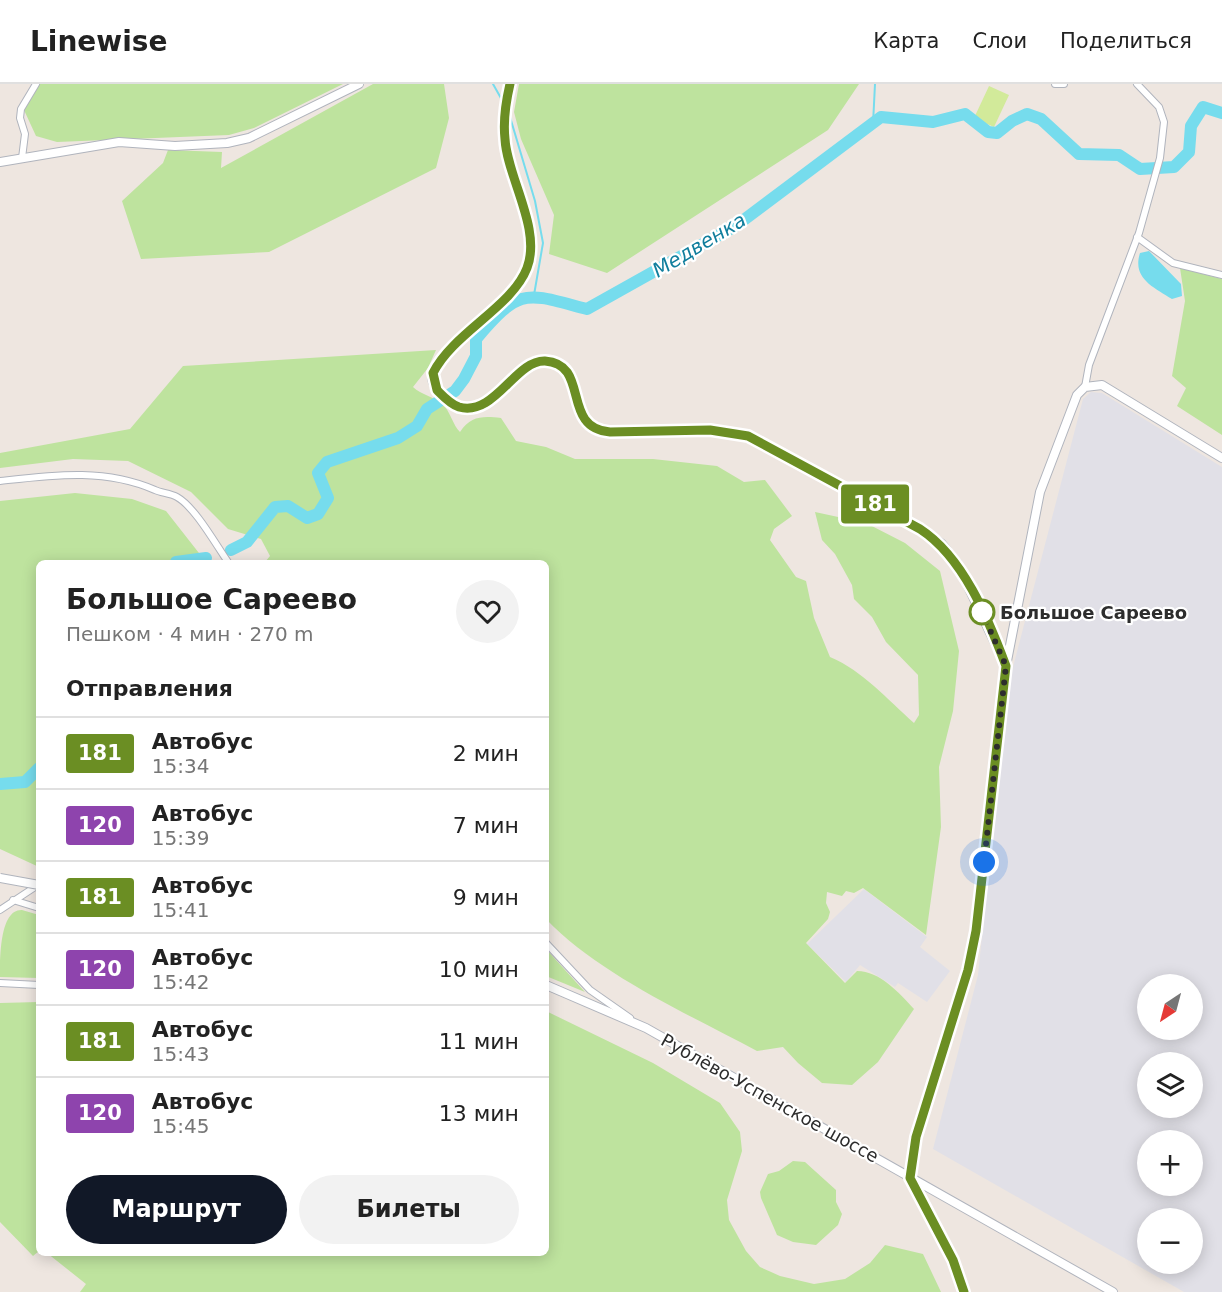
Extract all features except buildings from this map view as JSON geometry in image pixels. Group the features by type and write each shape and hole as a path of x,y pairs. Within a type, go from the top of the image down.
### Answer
{"main road":[{"path":"510,84 504,140 528,234 531,252 528,265 507,295 442,358 433,373 437,390 452,403 469,407 487,400 529,365 546,361 554,363 567,374 573,384 585,423 593,428 610,432 730,432 762,442 920,529 942,544 957,563 1006,666 976,931 968,970 916,1137 910,1178"},
{"path":"0,878 36,884"},
{"name":"Рублёво-Успенское шоссе","path":"549,986 646,1028 1113,1292"}],"street":[{"path":"22,158 25,134 21,109 36,84"},
{"path":"0,162 62,149 119,142 176,146 227,143 249,138 359,84"},
{"path":"1055,84 1064,84"},
{"path":"1006,666 1040,492 1074,403 1085,387 1089,365 1137,237 1155,181 1164,122 1159,107 1137,84"},
{"path":"1137,237 1173,263 1222,274"},
{"path":"1085,387 1102,385 1222,458"},
{"path":"0,481 62,474 97,474 143,484 178,497 196,517 227,560"},
{"path":"0,910 36,887"},
{"path":"13,900 36,907"},
{"name":"Рублёво-Успенское шоссе","path":"549,946 590,990 646,1028"},
{"path":"0,982 36,985"},
{"path":"910,1178 953,1260 964,1292"}],"shaded area":[{"path":"1091,392 1102,393 1222,467 1222,1292 1184,1292 1152,1274 1203,1274 1203,1208 1137,1208 1137,1265 933,1149 978,975 1007,690 1083,399"},
{"path":"864,889 927,937 920,947 950,971 927,1002 898,983 895,987 860,965 846,982 807,944"}],"green space":[{"path":"39,84 343,84 254,128 229,135 57,142 36,136 24,110"},
{"path":"373,84 444,84 449,118 436,168 269,252 141,259 122,201 163,163 168,150 222,152 221,168"},
{"path":"519,84 859,84 828,130 607,273 549,254 554,215 521,139 514,112"},
{"path":"989,86 1009,95 994,127 974,118"},
{"path":"1180,268 1222,279 1222,435 1177,406 1186,388 1172,376 1185,301"},
{"path":"436,350 428,368 413,387 445,407 460,432 468,423 478,418 501,418 516,441 546,447 575,459 653,459 717,466 744,482 765,480 792,516 774,529 770,540 796,577 806,581 814,618 830,657 864,678 914,723 919,715 918,675 886,642 872,617 854,599 852,585 835,554 822,540 815,512 866,523 905,543 940,571 959,651 953,711 939,767 941,827 926,935 863,888 854,893 846,891 842,896 827,892 826,903 830,912 828,919 806,943 845,983 857,971 874,975 888,984 914,1009 878,1062 852,1085 822,1083 783,1047 757,1051 675,1008 591,958 549,922 549,560 267,560 270,556 261,539 228,529 191,492 128,461 73,459 0,468 0,453 130,429 183,366"},
{"path":"75,493 132,499 166,511 204,560 36,560 36,866 0,849 0,501"},
{"path":"22,910 36,914 36,978 0,977 1,946 5,925 15,912"},
{"path":"549,952 585,992 549,977"},
{"path":"36,1002 36,1254 33,1256 0,1222 0,1003"},
{"path":"549,1012 653,1063 720,1103 740,1132 742,1151 727,1200 729,1220 746,1251 760,1267 780,1276 814,1284 845,1279 870,1263 885,1245 923,1254 941,1292 80,1292 86,1284 51,1256 549,1256"},
{"path":"793,1161 805,1162 836,1190 836,1202 842,1214 838,1225 816,1245 793,1242 777,1235 761,1198 760,1192 768,1174 779,1171"}],"water":[{"path":"1149,251 1181,284 1182,296 1172,299 1146,281 1138,262 1140,253"}],"waterway":[{"path":"493,84 502,100"},
{"path":"873,124 875,84"},
{"name":"Медвенка","path":"231,550 247,542 275,507 288,506 307,518 318,514 328,498 318,473 327,462 398,438 417,426 427,409 455,391 476,356 476,339 491,322 515,302 536,297 587,309 737,225 881,117 933,122 965,114 988,132 997,133 1012,121 1027,114 1041,119 1079,154 1119,155 1140,169 1174,167 1189,152 1191,126 1203,107 1222,113"},
{"path":"510,117 535,201 543,243 534,295"},
{"name":"Медвенка","path":"191,560 206,558"},
{"name":"Медвенка","path":"0,784 25,782 36,771"}],"bus line":[{"name":"181","path":"510,84 504,140 528,234 531,252 528,265 525,273 507,295 442,358 432,378 437,390 457,406 477,405 498,394 529,365 546,361 554,363 567,374 573,384 585,423 600,431 710,430 748,436 762,442 920,529 942,544 957,563 1006,666 976,931 968,970 911,1158 910,1178 953,1260 964,1292"}],"place":[{"name":"Большое Сареево","path":"982,612"}],"route":[{"path":"982,612 1006,666 984,862"}]}
